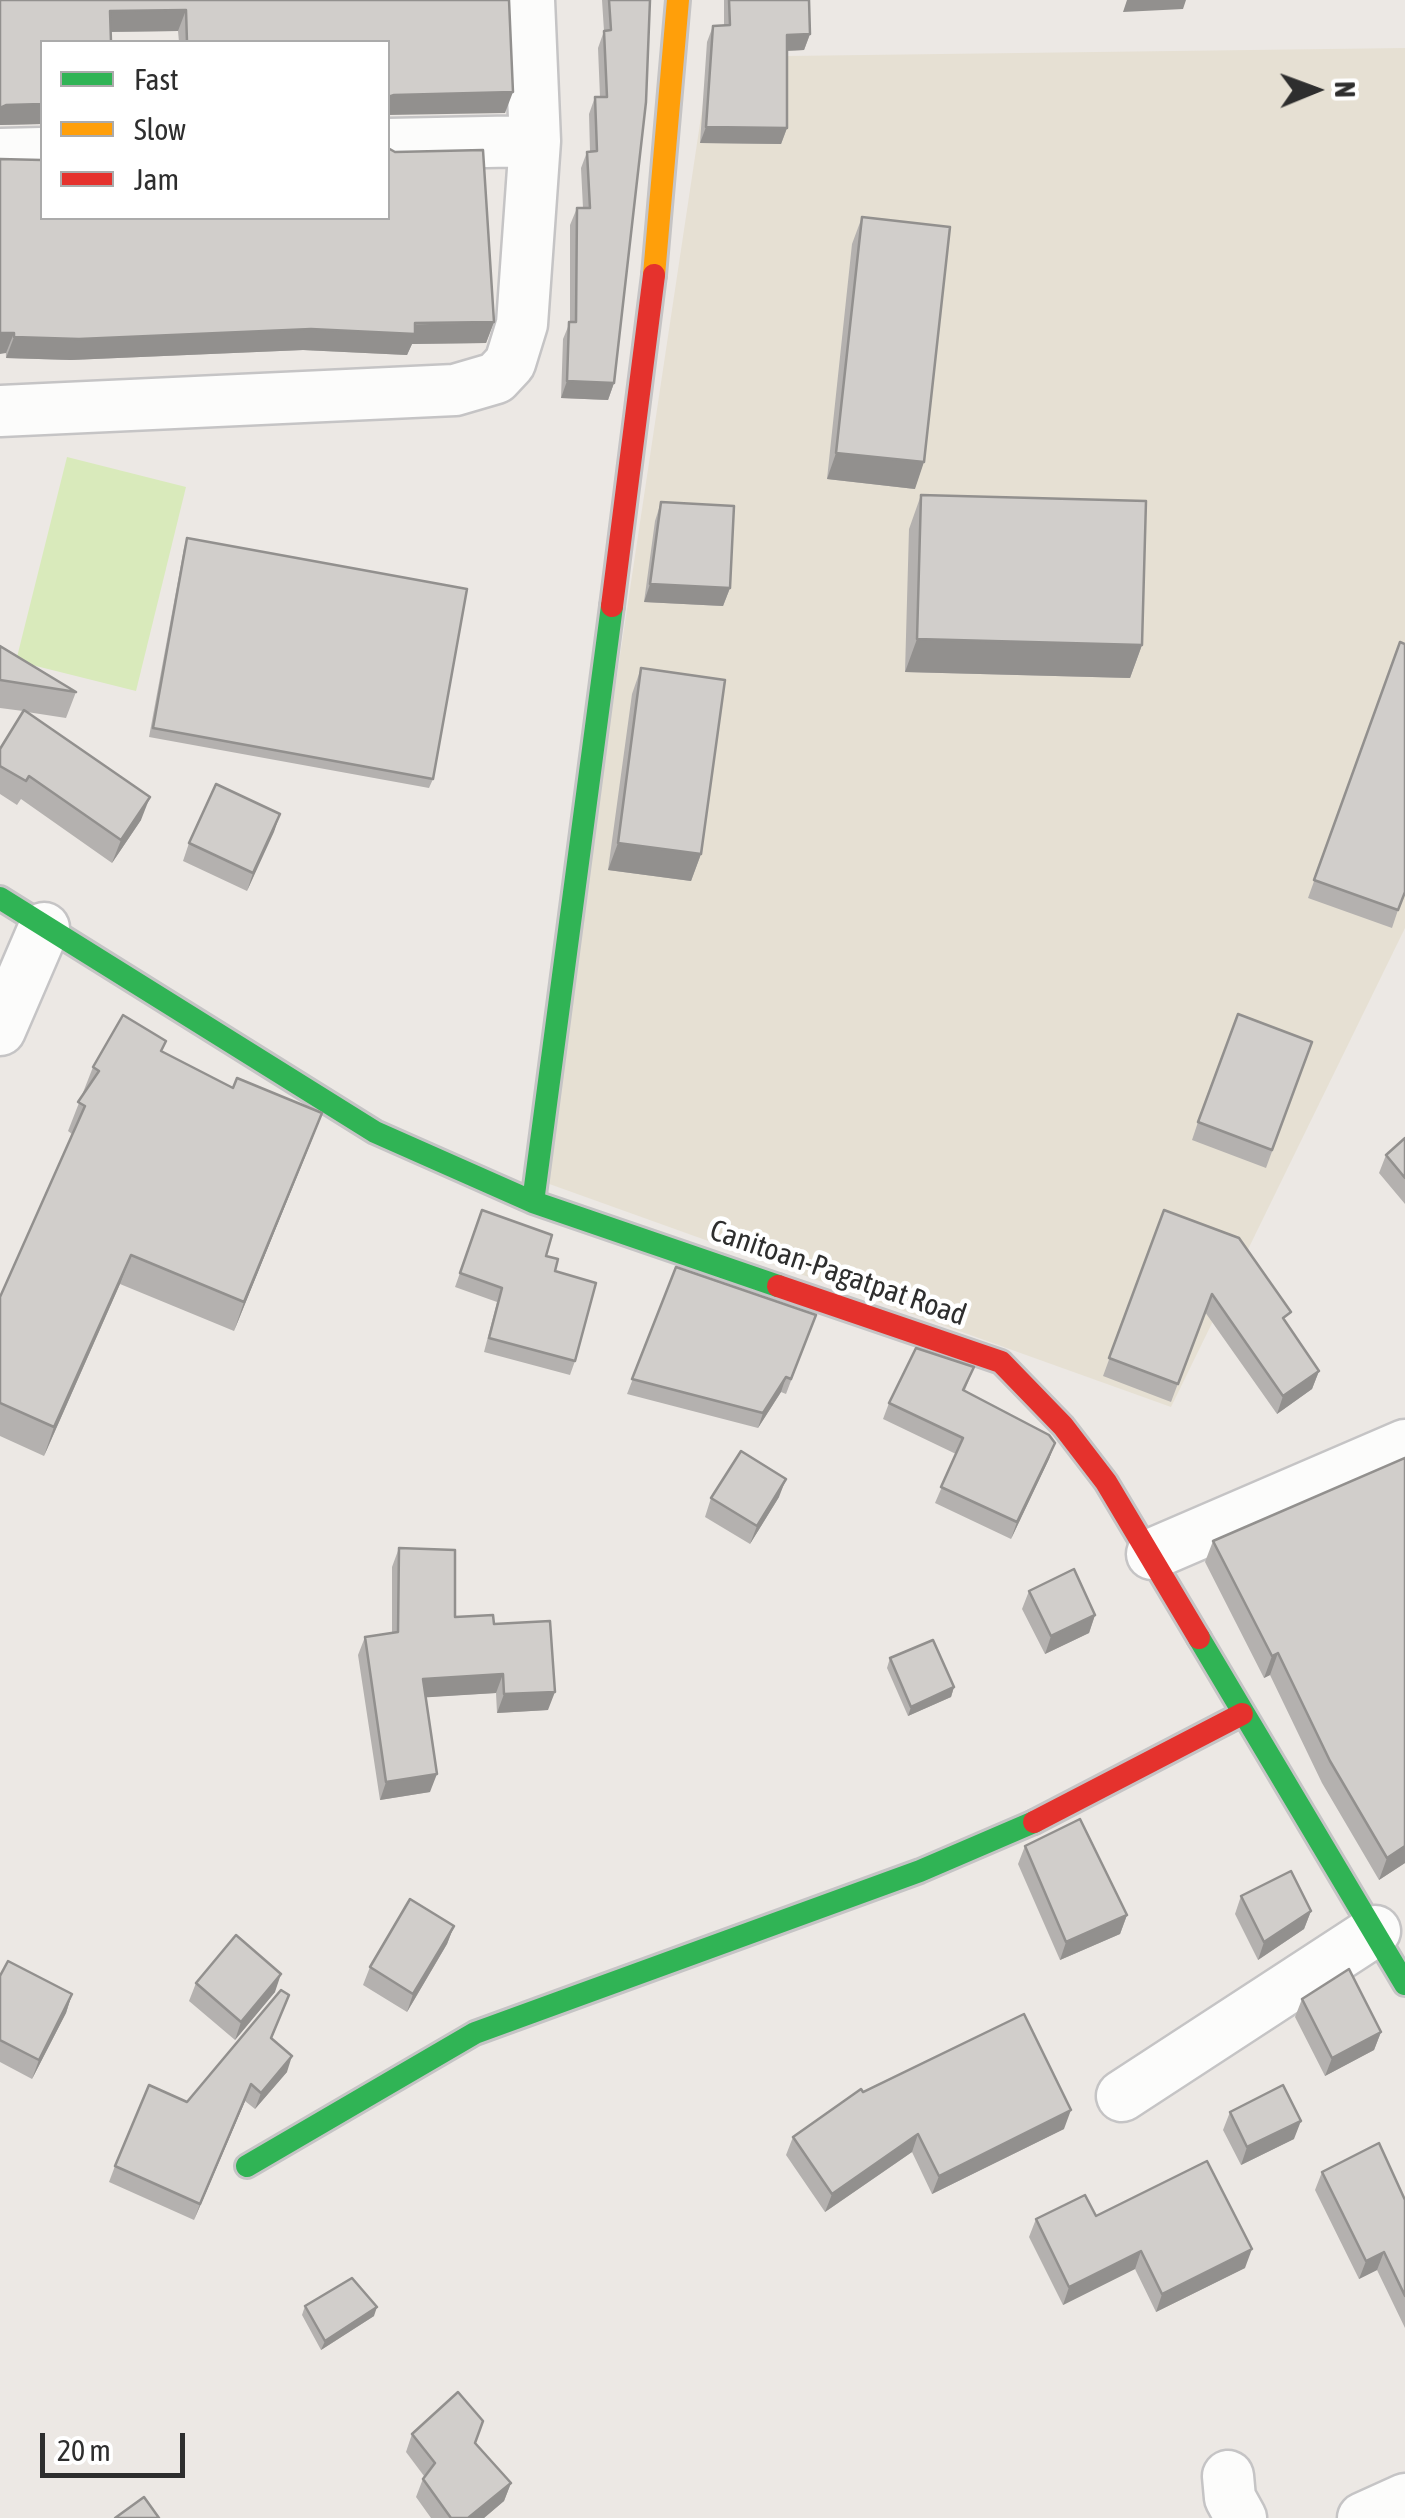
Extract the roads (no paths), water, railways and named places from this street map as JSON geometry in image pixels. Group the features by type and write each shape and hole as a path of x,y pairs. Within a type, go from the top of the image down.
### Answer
{"street":[{"path":"0,410 454,390 496,378 510,363 522,324 535,140 529,0"},
{"path":"533,1202 648,332 672,120 678,0"},
{"path":"390,144 535,140"},
{"path":"0,154 40,153"},
{"name":"Canitoan-Pagatpat Road","path":"0,898 375,1132 533,1202 1001,1362 1062,1426 1106,1482 1405,1984"},
{"path":"0,1030 44,928"},
{"path":"1152,1554 1405,1445"},
{"path":"247,2166 475,2033 920,1871 1018,1831 1242,1714"},
{"path":"1122,2096 1375,1932"},
{"path":"1363,2518 1405,2499"}]}
